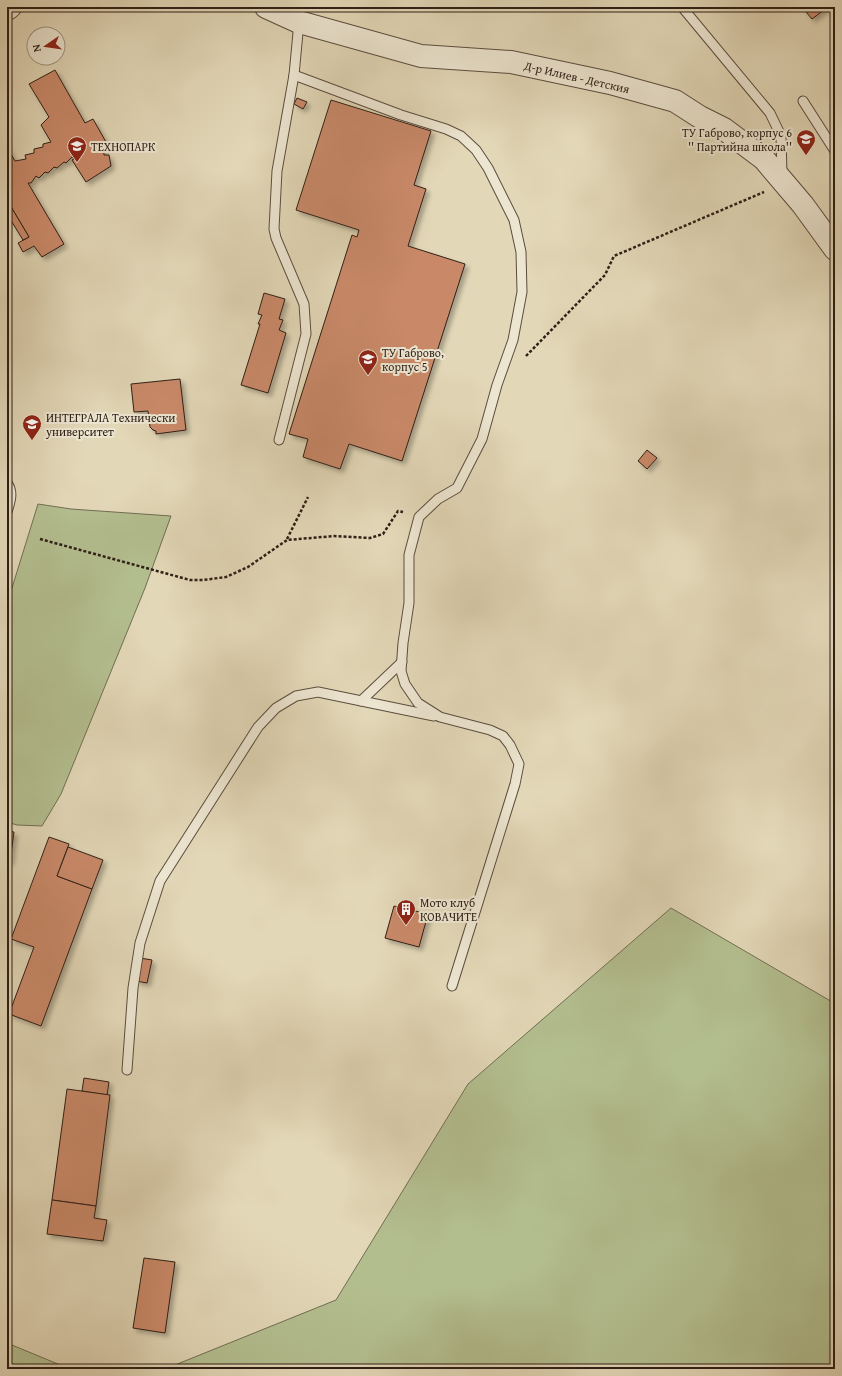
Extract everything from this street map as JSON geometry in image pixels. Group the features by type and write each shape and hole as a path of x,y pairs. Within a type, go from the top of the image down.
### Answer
{"street":[{"name":"Д-р Илиев - Детския","path":"266,7 299,22 421,56 511,62 610,83 675,101 700,117 724,129 764,159 803,205 835,249"}],"lane":[{"path":"682,7 770,113 781,136 783,182"},
{"path":"279,440 306,334 304,304 276,238 274,229 277,171 294,75 299,22"},
{"path":"294,75 394,112 446,129 461,136 476,150 480,156 514,220 521,252 522,292 513,340 497,385 482,439 458,488 438,499 419,517 409,555 409,603 403,643 401,671 405,684 418,703 440,717"},
{"path":"803,101 835,151"},
{"path":"7,482 10,487 11,499 7,512"},
{"path":"361,701 402,662"},
{"path":"127,1070 133,988 140,942 160,881 258,727 276,708 296,696 318,692 440,717 490,730 503,736 510,746 519,764 515,784 452,986"}],"path":[{"path":"524,358 605,275 614,256 783,182"},
{"path":"40,539 190,580 226,577 248,567 286,540 308,497"},
{"path":"286,540 334,536 370,538 383,534 398,511 419,517"}],"green space":[{"path":"38,504 71,509 171,516 145,588 61,794 42,826 17,825 7,822 7,604"},
{"path":"671,908 834,1003 835,1005 835,1369 165,1369 336,1300 468,1084"},
{"path":"7,1343 70,1369 7,1369"}],"building":[{"path":"802,7 828,7 812,19"},
{"name":"ТЕХНОПАРК","path":"55,70 85,123 93,119 106,142 103,144 104,155 109,155 111,166 86,182 72,160 74,159 72,157 66,163 64,162 57,168 54,167 48,173 45,172 39,178 36,176 31,183 28,183 64,244 42,257 34,246 23,252 18,243 29,237 7,200 7,147 15,161 26,159 25,155 34,153 34,149 43,147 43,144 51,142 41,125 49,117 29,84"},
{"path":"835,83 835,93 830,87"},
{"path":"297,98 307,102 303,109 294,104"},
{"path":"331,100 431,131 414,185 426,189 408,246 465,264 402,461 349,444 340,469 303,457 308,439 289,434 352,235 357,237 359,230 296,210"},
{"path":"7,200 29,237 23,240 7,214"},
{"path":"264,293 285,299 279,319 283,320 279,330 286,333 268,393 241,385 260,324 258,324 262,315 258,314"},
{"path":"180,379 186,430 156,434 156,431 150,427 148,411 134,412 131,384"},
{"path":"647,450 657,458 647,469 638,461"},
{"path":"7,831 14,832 10,862 7,862"},
{"path":"49,837 69,844 57,876 92,889 41,1026 9,1014 34,947 11,939"},
{"path":"68,847 103,860 92,889 57,876"},
{"name":"Мото клуб КОВАЧИТЕ","path":"394,906 428,914 419,947 385,938"},
{"path":"140,958 152,960 147,983 136,981"},
{"path":"84,1078 109,1082 107,1095 82,1091"},
{"path":"67,1089 110,1095 96,1206 52,1200"},
{"path":"52,1200 96,1206 94,1218 107,1220 103,1241 47,1234"},
{"path":"144,1258 175,1262 165,1333 133,1328"}],"place":[{"name":"ТУ Габрово, корпус 6 '' Партийна школа''","path":"806,156"},
{"name":"ТЕХНОПАРК","path":"77,163"},
{"name":"ТУ Габрово, корпус 5","path":"368,376"},
{"name":"ИНТЕГРАЛА Технически университет","path":"32,441"},
{"name":"Мото клуб КОВАЧИТЕ","path":"406,926"}]}
